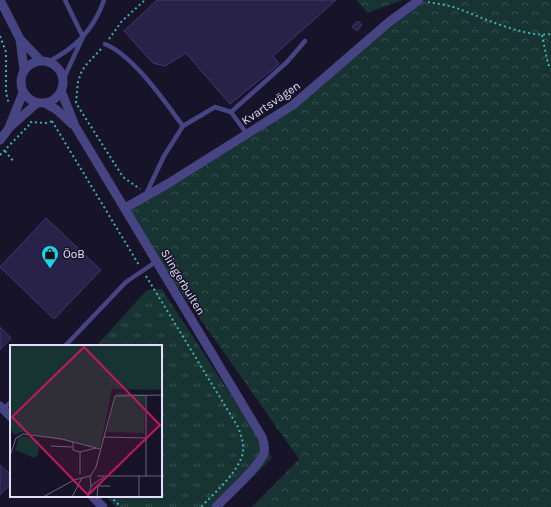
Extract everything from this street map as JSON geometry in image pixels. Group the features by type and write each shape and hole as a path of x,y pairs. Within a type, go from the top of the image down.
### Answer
{"street":[{"path":"0,0 20,40 24,70"},
{"name":"Kvartsvägen","path":"124,208 145,197 292,105 389,22 419,0"},
{"path":"9,128 41,103 53,100 61,91 63,80 58,68 45,61 20,40"},
{"path":"41,103 31,100 23,93 20,80 24,70 30,64 45,61"},
{"name":"Slingerbulten","path":"61,91 75,126 259,431 264,444 264,452 260,460 216,507"},
{"path":"0,140 9,128 23,93"},
{"name":"Slingerbulten","path":"41,103 57,110 75,126"},
{"path":"2,408 10,416"},
{"path":"93,497 103,507"}],"lane":[{"path":"65,0 83,37"},
{"path":"45,61 58,57 83,37 95,20 104,0"},
{"path":"63,80 83,37"},
{"path":"231,112 288,62 305,41"},
{"path":"105,44 113,47 142,73 183,126"},
{"path":"145,197 164,156 183,126 215,107 231,112 247,134"},
{"path":"66,345 126,282 157,261"}],"path":[{"path":"145,0 122,22 80,73 76,103 123,177 139,188 145,197"},
{"path":"419,0 457,8 482,19 508,27 542,35 551,34"},
{"path":"542,35 548,64 551,69"},
{"path":"52,121 238,427 242,439 243,452 240,461 233,473 201,507"},
{"path":"0,155 32,122"},
{"path":"5,150 14,162"},
{"path":"111,497 121,507"}],"green space":[{"path":"356,0 402,0 368,13"},
{"path":"425,0 551,0 551,507 252,507 299,459 162,265 128,208 299,102 391,25"},
{"path":"162,289 272,458 222,507 116,507 107,497 162,497 162,345 97,345 147,290"}],"building":[{"path":"157,0 336,0 273,56 279,64 230,104 186,53 165,66 153,63 124,31"},
{"path":"358,21 362,25 357,31 352,27"},
{"name":"ÖoB","path":"46,218 101,270 54,319 0,267"},
{"path":"0,327 11,338 0,350"},
{"path":"0,465 10,474 10,485 0,495"}],"place":[{"name":"ÖoB","path":"50,269"}]}
